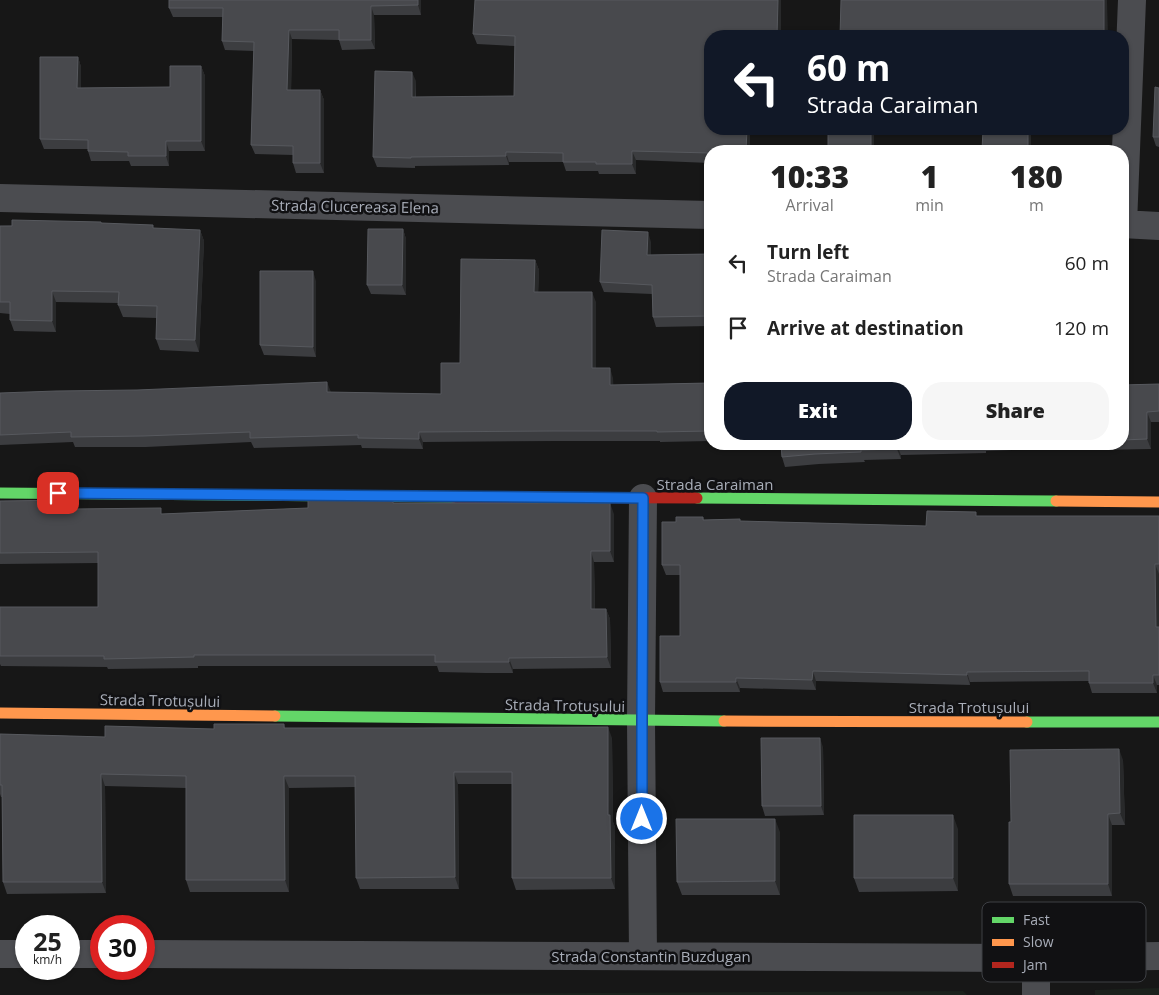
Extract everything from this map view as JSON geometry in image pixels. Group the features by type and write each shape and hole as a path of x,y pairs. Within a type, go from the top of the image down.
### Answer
{"street":[{"path":"1129,75 1132,0"},
{"name":"Strada Clucereasa Elena","path":"0,198 704,214"},
{"path":"1129,224 1159,226"},
{"name":"Strada Caraiman","path":"0,493 1159,502"},
{"path":"643,498 643,956"},
{"name":"Strada Trotușului","path":"0,713 642,721 1159,722"},
{"path":"0,954 15,954"},
{"name":"Strada Constantin Buzdugan","path":"155,954 982,958"},
{"name":"Strada Constantin Buzdugan","path":"1146,956 1159,956"},
{"path":"1036,982 1036,995"}],"shaded area":[{"path":"1159,988 1159,995 1095,995 1095,990"},
{"path":"963,991 967,995 248,995"}],"building":[{"path":"169,0 418,0 418,5 371,6 371,40 339,40 339,30 289,30 287,90 320,90 320,163 293,163 293,146 251,145 254,42 222,41 223,8 169,8"},
{"path":"475,0 778,0 777,30 704,30 704,135 747,135 746,145 704,145 704,153 632,151 632,164 563,162 563,153 506,152 506,156 373,157 375,71 412,72 412,97 514,96 515,36 473,34"},
{"path":"841,0 1104,0 1104,30 840,30"},
{"path":"40,57 78,57 77,88 170,87 170,66 201,66 201,141 166,141 166,156 128,156 128,152 88,151 88,140 40,139"},
{"path":"1155,87 1159,88 1159,137 1153,137"},
{"path":"828,135 871,135 871,145 828,145"},
{"path":"983,135 1028,135 1028,145 982,145"},
{"path":"12,220 101,222 153,225 153,228 200,230 195,340 156,339 157,306 118,305 119,292 52,291 52,321 10,320 10,302 0,302 0,226 12,226"},
{"path":"368,229 403,229 402,285 367,285"},
{"path":"602,230 648,232 647,255 704,254 704,316 653,317 652,285 600,282"},
{"path":"461,259 535,260 534,292 592,292 592,368 610,368 610,385 704,383 704,431 419,432 419,439 358,438 358,435 250,438 250,432 71,437 71,432 0,435 0,393 137,390 327,382 327,392 441,394 441,363 460,363"},
{"path":"260,271 313,271 313,347 260,345"},
{"path":"1159,384 1159,411 1147,412 1147,439 1129,440 1129,385"},
{"path":"781,450 861,450 861,452 782,457"},
{"path":"74,500 74,509 161,508 161,514 308,508 308,500 393,501 393,503 610,503 610,551 591,551 591,609 606,609 607,657 509,658 509,662 435,662 435,655 194,655 194,657 104,659 104,656 0,656 0,607 98,607 98,552 0,553 0,501"},
{"path":"927,511 976,512 976,516 1159,516 1159,564 1155,564 1156,627 1159,627 1159,675 1153,675 1153,683 1089,683 1089,671 967,672 967,675 813,671 812,680 736,678 736,682 660,682 660,636 680,636 680,565 662,565 662,522 676,522 676,517 703,517 703,520 740,519 740,521 926,526"},
{"path":"214,724 284,724 284,728 608,727 608,815 610,815 611,878 512,878 512,772 454,772 455,877 356,878 355,776 284,776 285,880 186,880 186,776 101,774 102,882 3,882 0,734 105,737 105,726 214,729"},
{"path":"761,738 820,738 821,806 762,806"},
{"path":"1119,749 1120,813 1108,814 1108,884 1009,884 1009,822 1011,822 1010,750"},
{"path":"854,815 953,815 953,878 854,878"},
{"path":"676,819 775,819 775,881 677,882"}],"traffic: fast":[{"path":"0,493 453,497"},
{"path":"697,498 1056,501"},
{"path":"275,716 724,721"},
{"path":"1027,722 1159,722"}],"traffic: slow":[{"path":"1056,501 1159,502"},
{"path":"0,713 275,716"},
{"path":"724,721 1027,722"}],"traffic: jam":[{"path":"453,497 697,498"}],"route":[{"path":"58,493 643,498 642,819"}]}
